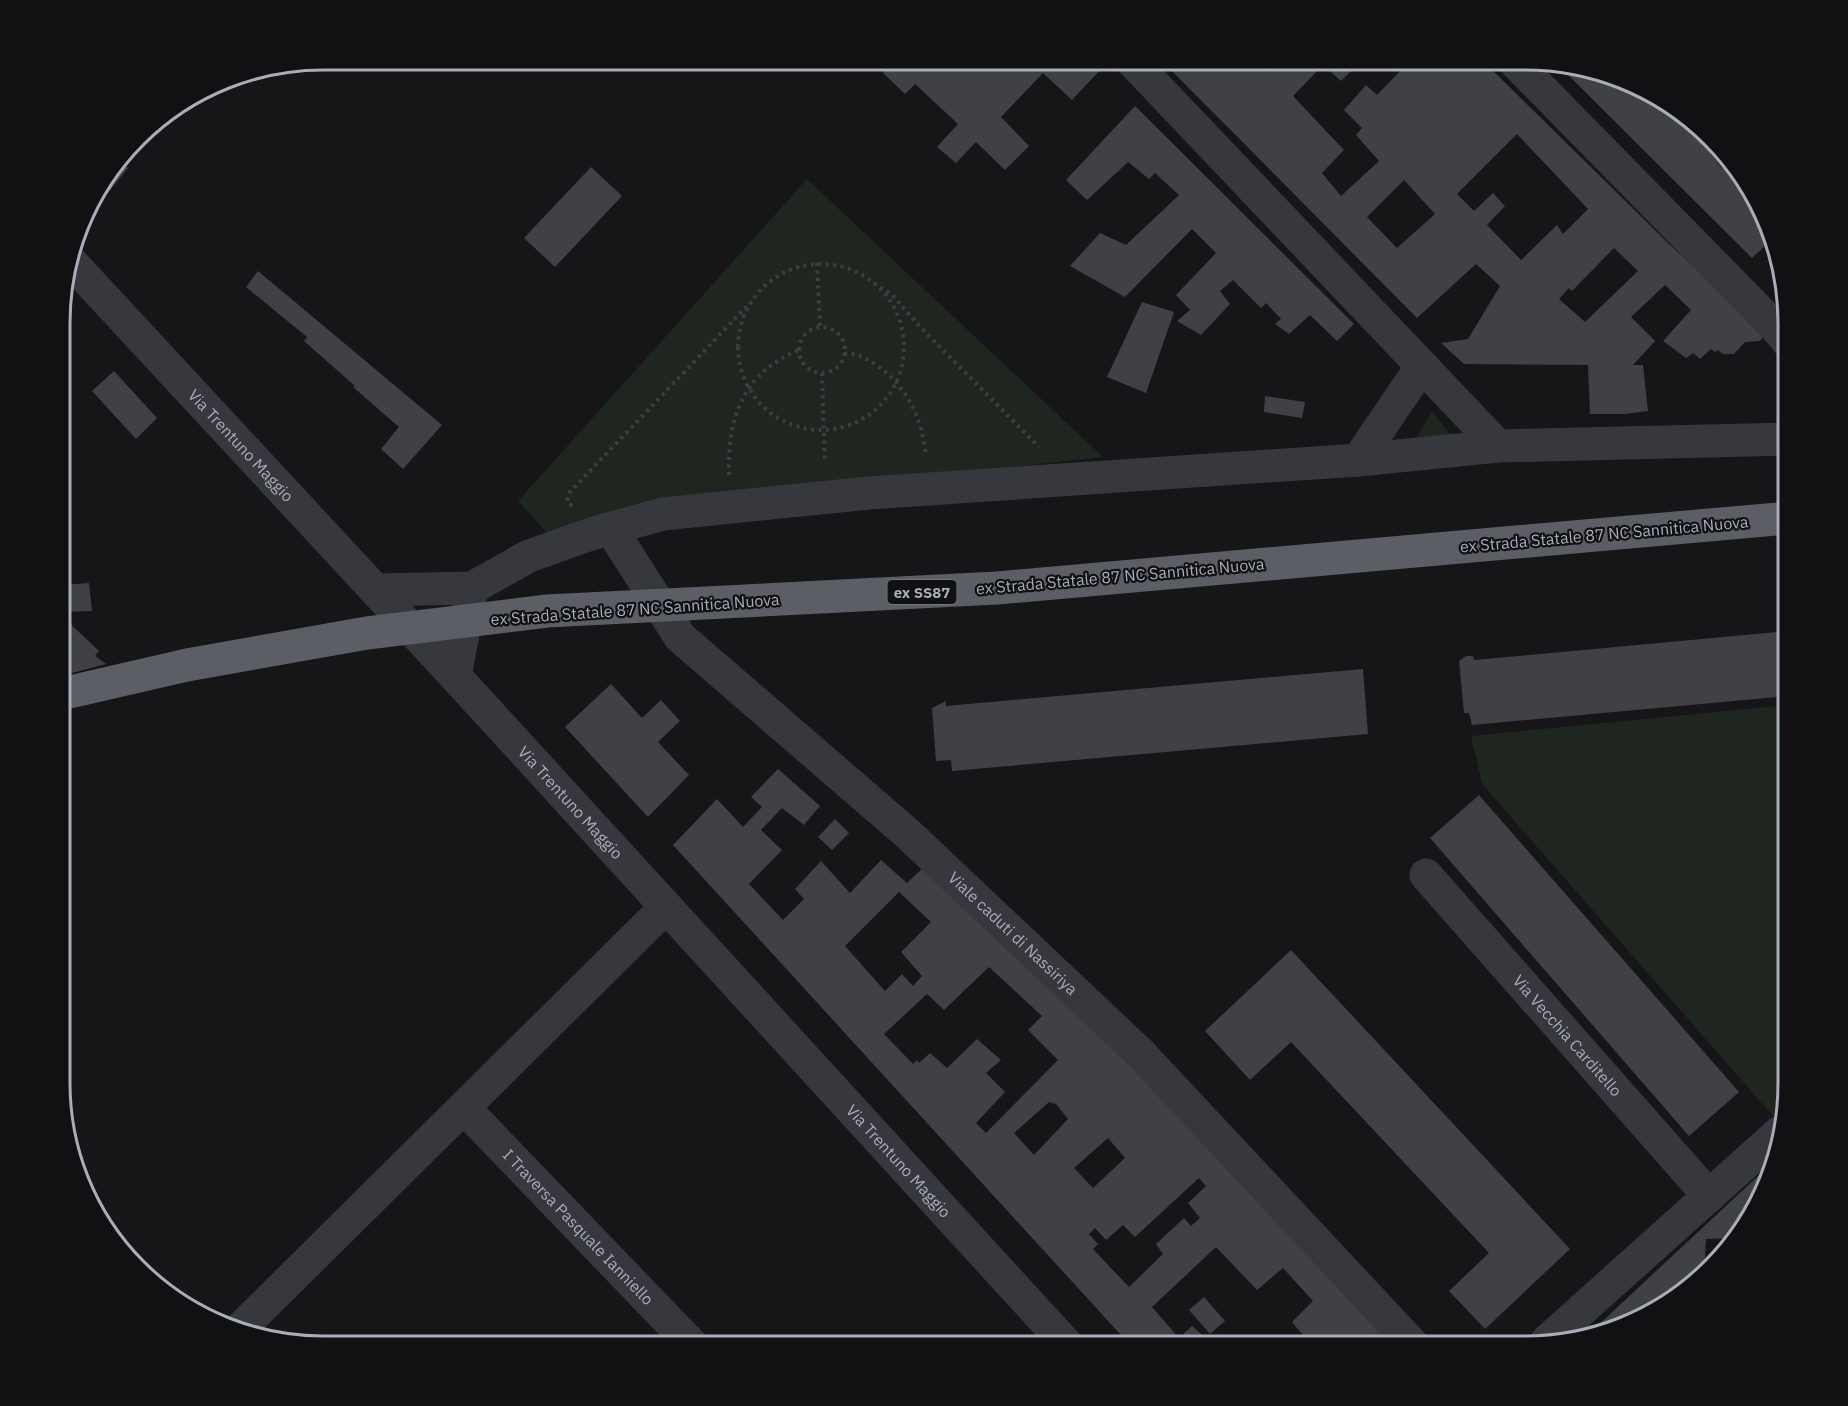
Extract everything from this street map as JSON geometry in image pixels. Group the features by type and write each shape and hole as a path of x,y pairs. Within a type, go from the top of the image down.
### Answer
{"highway":[{"name":"ex Strada Statale 87 NC Sannitica Nuova","path":"70,692 187,665 367,633 547,611 997,588 1778,519"}],"street":[{"path":"1141,70 1498,446"},
{"path":"1523,70 1778,330"},
{"name":"Via Trentuno Maggio","path":"77,268 456,676 1059,1336"},
{"path":"1358,460 1422,366"},
{"path":"376,590 472,588 530,556 663,514 869,493 1358,460 1498,446 1778,439"},
{"name":"Viale caduti di Nassiriya","path":"611,529 680,636 908,834 1140,1053 1405,1336"},
{"path":"456,676 472,588"},
{"name":"Via Vecchia Carditello","path":"1426,875 1709,1196"},
{"path":"246,1323 666,907"},
{"name":"I Traversa Pasquale Ianniello","path":"464,1108 683,1336"},
{"path":"1556,1333 1771,1140"}],"path":[{"path":"817,263 820,327"},
{"path":"579,506 574,509 567,501 570,492 768,282 793,268 817,263 850,268 891,294 925,332 1045,453"},
{"path":"749,304 739,331 739,360 749,387 767,410 789,423 815,430 841,428 865,418 885,400 897,382 904,353 902,326 892,303 874,283"},
{"path":"820,327 837,333 842,339 844,354 837,367 822,373 808,369 803,364 799,350 804,336 809,331 820,327"},
{"path":"719,479 730,478 728,452 733,425 737,408 749,387 766,369 783,356 799,350"},
{"path":"844,354 854,353 865,357 889,373 897,382 917,416 927,464"},
{"path":"822,373 826,497"}],"shaded area":[{"path":"807,179 1103,457 651,507 550,536 518,501"},
{"path":"1432,411 1462,449 1407,454"},
{"path":"1778,706 1778,1082 1775,1114 1773,1116 1482,784 1471,736"}],"building":[{"path":"885,70 1100,70 1072,100 1043,73 1001,117 1029,146 1005,170 976,142 956,163 937,147 958,124 915,84 905,94 883,73"},
{"path":"1171,70 1266,70 1268,72 1270,70 1318,70 1293,96 1344,150 1322,173 1341,196 1379,161 1356,135 1362,128 1344,110 1366,85 1377,95 1401,70 1492,70 1667,242 1765,334 1760,341 1745,342 1734,354 1723,354 1711,349 1700,359 1693,353 1686,358 1663,341 1691,310 1665,285 1631,317 1655,341 1633,365 1643,365 1648,411 1590,414 1588,365 1464,364 1441,343 1468,339 1500,286 1476,264 1417,318","holes":["1517,134 1588,209 1563,234 1557,225 1521,260 1487,225 1505,206 1493,193 1474,211 1457,194","1404,180 1435,214 1397,248 1367,217","1614,248 1638,271 1585,322 1559,299 1569,288 1572,291"]},
{"path":"1329,70 1352,70 1341,81"},
{"path":"1567,74 1606,84 1651,104 1691,133 1725,169 1744,197 1765,246 1752,258"},
{"path":"1135,106 1354,324 1337,341 1310,315 1289,334 1275,324 1281,319 1266,303 1261,308 1233,280 1220,291 1230,304 1201,335 1177,321 1190,310 1176,295 1216,253 1192,229 1125,297 1070,266 1100,233 1126,245 1179,195 1155,173 1149,179 1128,162 1087,200 1066,180"},
{"path":"125,166 128,168 107,194 113,183"},
{"path":"591,167 622,196 555,267 524,238"},
{"path":"258,271 442,425 403,469 381,449 399,427 304,341 307,337 246,287"},
{"path":"1142,302 1174,312 1146,393 1107,377"},
{"path":"114,371 157,418 136,439 92,391"},
{"path":"1265,396 1305,402 1302,418 1264,412"},
{"path":"89,583 92,611 70,612 70,584"},
{"path":"70,624 99,651 95,656 106,664 70,674"},
{"path":"1778,632 1778,697 1472,725 1469,713 1464,713 1459,661 1466,656 1473,656 1474,660"},
{"path":"1363,669 1368,734 952,771 951,760 936,761 932,708 946,701 946,706"},
{"path":"611,684 642,718 661,700 680,721 658,742 689,775 648,817 565,727"},
{"path":"778,769 820,806 804,825 782,808 761,830 782,850 749,884 783,920 804,899 795,889 821,861 850,893 881,860 907,883 928,863 1064,992 1390,1336 1304,1336 1292,1322 1313,1301 1283,1268 1257,1290 1216,1247 1152,1307 1177,1336 1122,1336 673,845 717,799 743,827 762,807 751,797","holes":["899,892 931,922 901,952 922,976 913,986 902,974 885,991 845,946","989,967 1042,1016 1028,1030 1058,1060 986,1133 976,1123 1005,1092 986,1073 1001,1060 977,1039 947,1068 930,1053 919,1063 917,1060 913,1064 884,1034 927,994 944,1010","1049,1102 1056,1104 1068,1119 1034,1155 1014,1133","1108,1138 1125,1158 1093,1188 1074,1168","1199,1178 1206,1186 1188,1203 1200,1218 1191,1226 1184,1218 1156,1244 1163,1254 1129,1287 1093,1249 1098,1244 1089,1234 1095,1228 1106,1240 1123,1225 1135,1237"]},
{"path":"1479,795 1739,1092 1689,1136 1430,838"},
{"path":"835,819 849,833 832,850 818,837"},
{"path":"1291,950 1570,1249 1485,1329 1449,1291 1489,1253 1291,1042 1250,1080 1205,1031"},
{"path":"1760,1174 1735,1223 1724,1238 1706,1239 1705,1259 1691,1273 1651,1302 1599,1324"},
{"path":"1204,1297 1225,1321 1210,1334 1189,1310"},
{"path":"1192,1326 1204,1336 1181,1336"}]}
